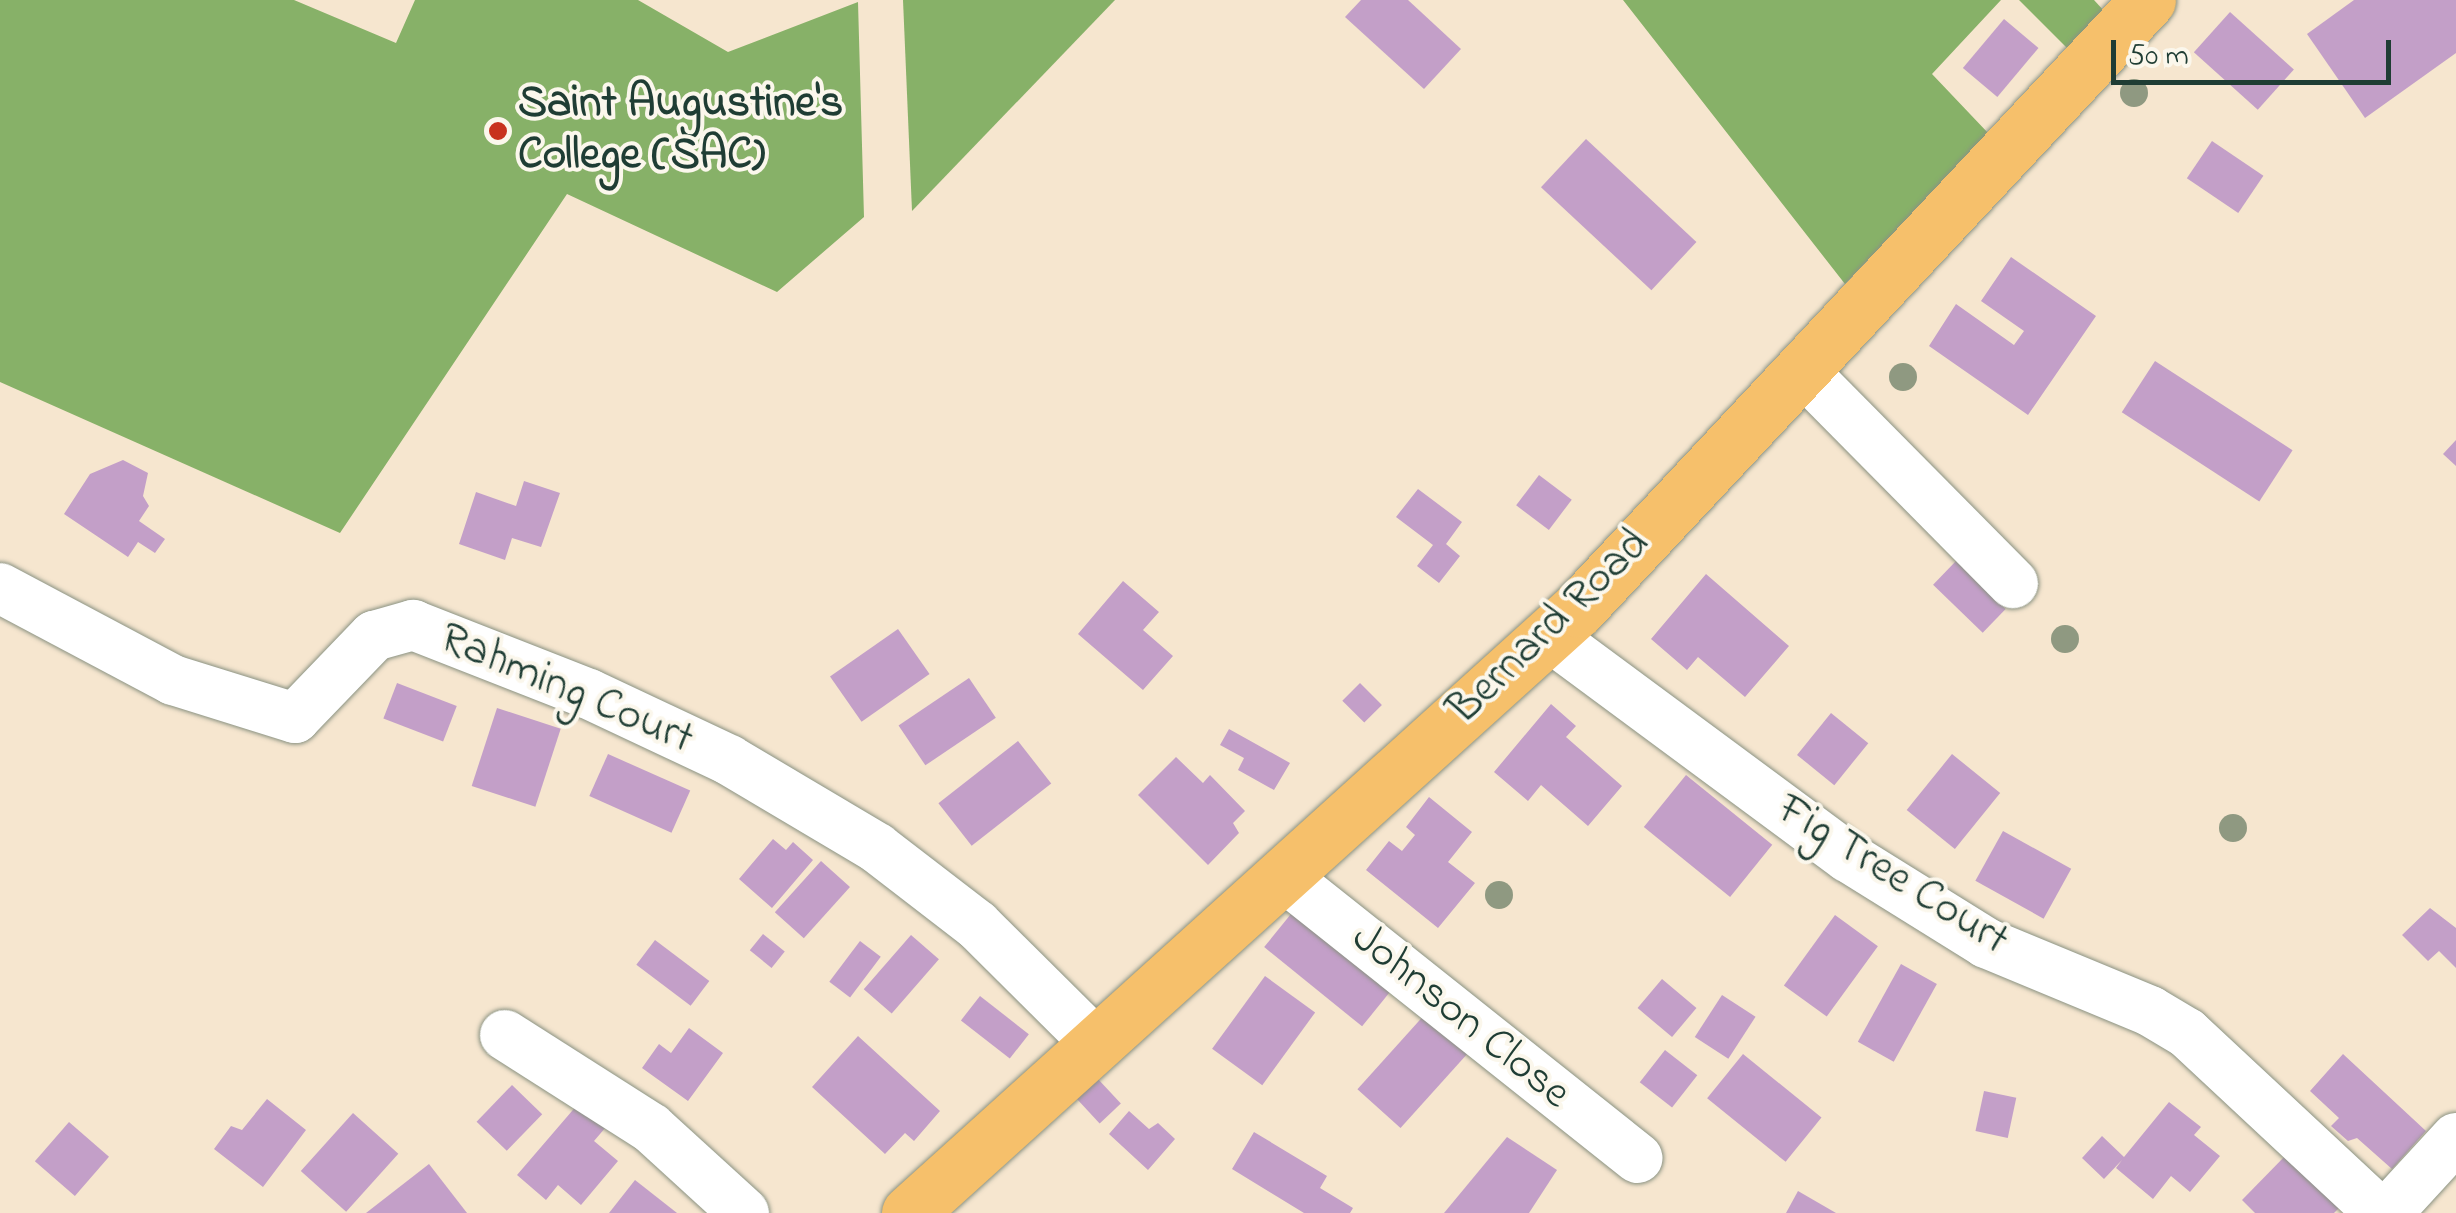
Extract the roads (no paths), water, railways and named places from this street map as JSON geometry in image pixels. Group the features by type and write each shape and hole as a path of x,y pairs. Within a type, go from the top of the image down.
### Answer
{"main road":[{"name":"Bernard Road","path":"909,1213 1548,636 2148,0"}],"street":[{"path":"1802,370 2013,583"},
{"name":"Rahming Court","path":"0,588 173,680 294,718 374,636 413,625 589,694 729,760 877,848 978,925 1097,1044"},
{"name":"Fig Tree Court","path":"1548,636 1848,857 1970,934 2150,1010 2187,1033 2401,1208"},
{"name":"Johnson Close","path":"1283,876 1637,1158"},
{"path":"505,1035 651,1128 744,1213"},
{"path":"2401,1208 2456,1138"}],"place":[{"name":"Saint Augustine's College (SAC)","path":"498,131"}]}
